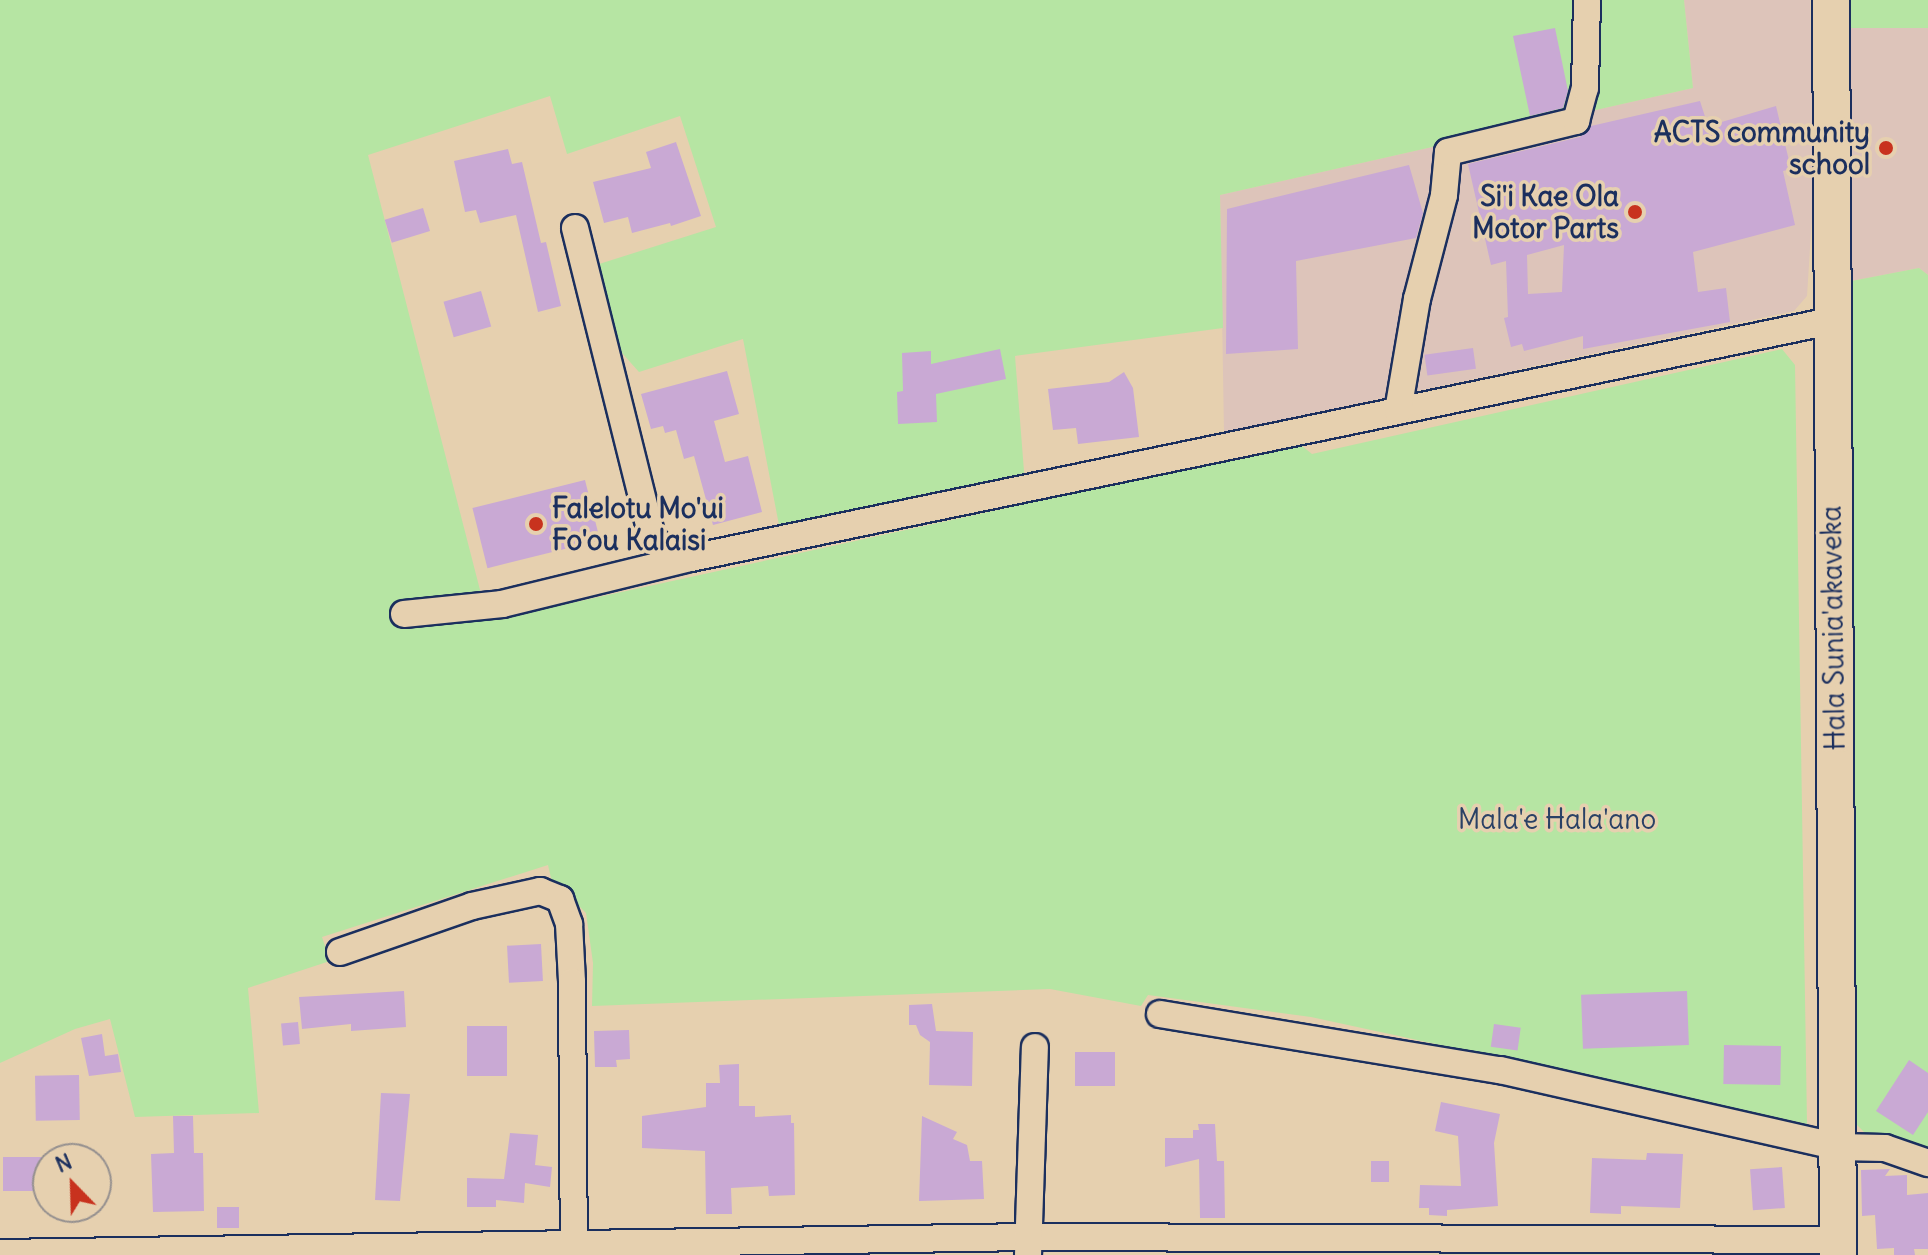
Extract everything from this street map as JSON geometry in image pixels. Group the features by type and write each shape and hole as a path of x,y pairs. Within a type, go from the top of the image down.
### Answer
{"street":[{"path":"1398,411 1417,299 1444,195 1448,152 1576,121 1585,88 1587,0"},
{"name":"Hala Sunia'akaveka","path":"1831,0 1830,321 1838,1248"},
{"path":"575,228 652,537 666,553 691,558"},
{"path":"404,614 502,604 691,558 1830,321"},
{"path":"340,952 472,906 540,891 560,899 569,924 572,982 574,1250"},
{"path":"1160,1014 1500,1070 1838,1147 1885,1148 1928,1163"},
{"path":"1028,1246 1035,1047"},
{"path":"0,1253 1028,1246 1838,1248"}],"shaded area":[{"path":"1684,0 1810,0 1814,186 1807,296 1794,311 1224,432 1220,195 1693,88"},
{"name":"ACTS community school","path":"1928,27 1928,275 1919,268 1841,283 1847,28"}],"green space":[{"name":"Mala'e Hala'ano","path":"0,0 1684,0 1693,88 1220,195 1223,328 1015,356 1025,484 779,525 743,339 639,372 614,344 596,265 716,227 680,116 567,154 550,96 368,155 488,621 1232,459 1302,446 1312,454 1782,349 1795,365 1807,1124 1311,1017 1148,995 1141,1006 1050,989 592,1006 593,963 586,913 551,878 548,865 322,937 330,961 248,988 259,1113 135,1117 110,1019 75,1029 0,1063"},
{"path":"1847,0 1928,0 1928,28 1847,28"},
{"path":"1919,268 1928,275 1928,1155 1868,1136 1854,1122 1841,283"}],"building":[{"path":"1555,28 1568,91 1563,108 1530,116 1513,36"},
{"name":"Si'i Kae Ola Motor Parts","path":"1700,101 1708,126 1776,106 1791,169 1783,171 1795,225 1693,252 1698,292 1726,288 1730,322 1583,349 1583,336 1524,351 1522,344 1511,347 1504,318 1508,317 1506,261 1491,265 1468,164 1580,137 1591,126","holes":["1564,245 1562,292 1528,294 1527,255"]},
{"path":"676,142 701,216 671,226 670,223 632,233 628,217 604,223 593,182 651,168 646,152"},
{"path":"508,149 512,164 522,162 541,243 546,242 561,306 538,312 516,215 480,223 476,210 465,212 454,161"},
{"path":"1409,165 1423,213 1416,238 1296,261 1298,349 1226,354 1227,209"},
{"path":"423,208 430,231 392,243 385,220"},
{"path":"481,291 491,327 454,337 444,302"},
{"path":"1473,348 1476,369 1427,376 1424,355"},
{"path":"1000,349 1006,379 936,394 937,422 898,424 897,392 903,391 902,353 931,351 931,364"},
{"path":"727,371 739,414 714,421 725,462 748,456 762,512 713,525 694,456 684,459 676,430 665,433 663,426 651,429 641,394"},
{"path":"1124,372 1133,388 1139,437 1078,444 1076,428 1053,430 1048,389 1109,382"},
{"name":"Falelotu Mo'ui Fo'ou Kalaisi","path":"585,480 600,540 487,568 472,508"},
{"path":"541,944 543,981 509,983 507,946"},
{"path":"404,991 406,1027 351,1031 351,1024 302,1029 299,997"},
{"path":"1687,991 1689,1045 1583,1049 1581,995"},
{"path":"932,1004 936,1031 973,1032 972,1086 929,1085 930,1042 920,1035 916,1025 909,1025 909,1005"},
{"path":"298,1022 300,1044 283,1045 281,1023"},
{"path":"1494,1024 1521,1028 1518,1051 1491,1047"},
{"path":"467,1026 507,1026 507,1076 467,1076"},
{"path":"629,1030 630,1059 616,1060 617,1067 595,1067 594,1031"},
{"path":"102,1034 105,1056 118,1054 121,1072 89,1076 81,1038"},
{"path":"1724,1045 1781,1046 1780,1085 1723,1084"},
{"path":"1075,1052 1115,1052 1115,1086 1075,1086"},
{"path":"1909,1060 1928,1073 1928,1112 1913,1135 1876,1111"},
{"path":"739,1064 739,1106 755,1106 755,1117 791,1115 791,1123 794,1123 795,1195 769,1196 768,1186 731,1188 732,1214 706,1214 705,1151 642,1148 642,1116 706,1107 706,1083 720,1083 719,1065"},
{"path":"79,1075 80,1120 36,1121 35,1076"},
{"path":"381,1093 410,1094 400,1201 375,1200"},
{"path":"1441,1102 1500,1114 1494,1143 1498,1206 1447,1210 1447,1216 1429,1215 1429,1208 1419,1208 1420,1185 1461,1186 1458,1136 1435,1131"},
{"path":"173,1116 193,1116 194,1153 203,1153 204,1211 153,1212 151,1154 174,1153"},
{"path":"922,1116 957,1132 953,1139 967,1145 970,1161 982,1161 984,1199 919,1201"},
{"path":"1198,1124 1215,1124 1217,1161 1224,1161 1225,1218 1200,1218 1199,1159 1165,1167 1165,1138 1193,1138 1193,1130 1199,1130"},
{"path":"510,1133 538,1135 535,1165 552,1167 550,1187 525,1183 524,1203 496,1200 496,1207 467,1207 467,1178 504,1179"},
{"path":"1647,1153 1683,1154 1680,1208 1621,1206 1621,1214 1590,1213 1592,1158 1646,1160"},
{"path":"3,1157 32,1157 32,1191 3,1191"},
{"path":"1371,1161 1389,1161 1389,1182 1371,1182"},
{"path":"1782,1167 1785,1208 1753,1210 1750,1169"},
{"path":"1890,1169 1885,1176 1907,1175 1907,1195 1928,1193 1928,1249 1914,1249 1915,1255 1894,1255 1894,1248 1877,1249 1875,1215 1862,1216 1861,1170"},
{"path":"217,1207 239,1207 239,1228 217,1228"}],"place":[{"name":"ACTS community school","path":"1886,148"},
{"name":"Si'i Kae Ola Motor Parts","path":"1635,212"},
{"name":"Falelotu Mo'ui Fo'ou Kalaisi","path":"536,524"}]}
